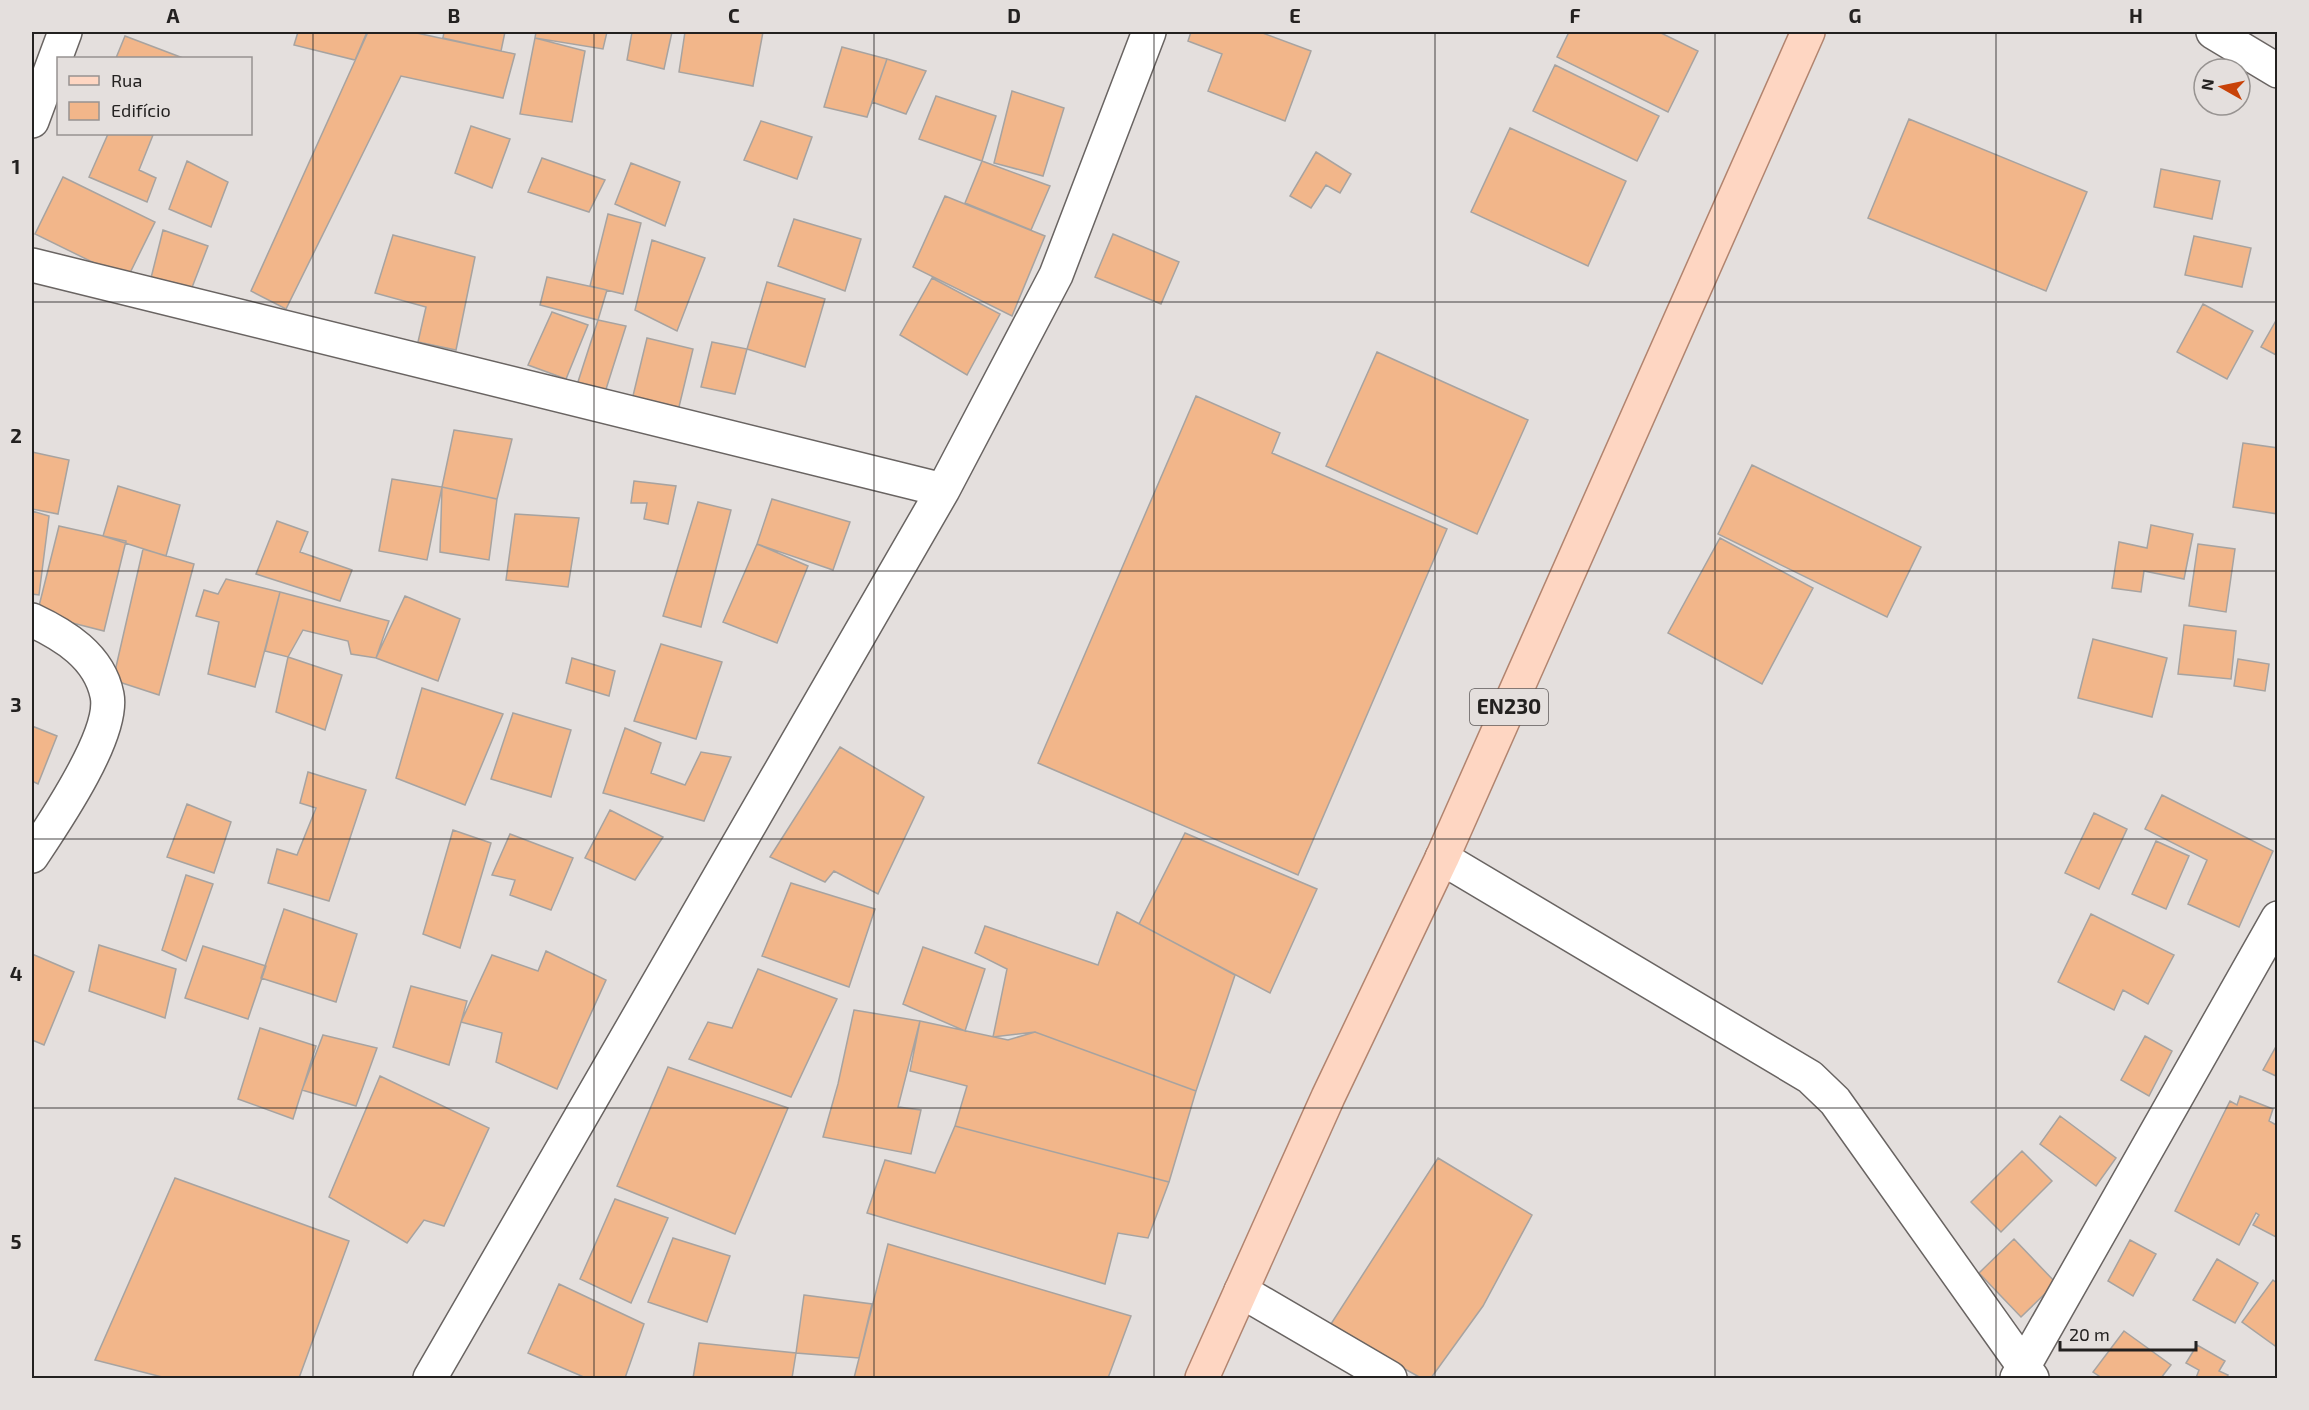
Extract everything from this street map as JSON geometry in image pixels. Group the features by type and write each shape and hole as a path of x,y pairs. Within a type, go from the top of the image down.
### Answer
{"main road":[{"name":"EN230","path":"1202,1378 1328,1097 1442,858 1808,32"}],"street":[{"path":"32,121 65,32"},
{"path":"430,1378 943,490 1056,275 1148,32"},
{"path":"2213,32 2277,71"},
{"path":"32,265 943,490"},
{"path":"32,620 62,634 94,664 107,696 101,733 68,802 32,856"},
{"path":"1442,858 1810,1077 1835,1101 2024,1374 2277,918"},
{"path":"1241,1291 1390,1378"}],"building":[{"path":"298,32 367,32 355,60 294,45"},
{"path":"368,32 412,32 515,54 503,98 401,76 286,309 251,291"},
{"path":"444,32 505,32 501,51 443,38"},
{"path":"536,32 607,32 603,49 535,38"},
{"path":"632,32 672,32 664,69 627,60"},
{"path":"685,32 763,32 753,86 679,72"},
{"path":"1191,32 1260,32 1311,51 1285,121 1208,91 1222,54 1188,41"},
{"path":"1569,32 1659,32 1698,51 1668,112 1557,57"},
{"path":"125,36 180,57 116,57"},
{"path":"535,38 585,51 572,122 520,114"},
{"path":"842,47 887,59 867,117 824,107"},
{"path":"887,59 926,71 906,114 872,102"},
{"path":"1555,65 1659,116 1637,161 1533,111"},
{"path":"1012,91 1064,108 1043,176 994,163"},
{"path":"936,96 996,116 982,161 919,139"},
{"path":"1909,119 2087,192 2046,291 1868,218"},
{"path":"761,121 812,137 797,179 744,160"},
{"path":"471,126 510,139 492,188 455,173"},
{"path":"1510,128 1626,181 1588,266 1471,212"},
{"path":"108,135 153,135 139,170 156,178 147,202 89,177"},
{"path":"1316,152 1351,174 1340,193 1326,185 1311,208 1290,196"},
{"path":"542,158 605,180 589,212 528,192"},
{"path":"187,161 228,182 211,227 169,209"},
{"path":"982,161 1050,186 1031,230 965,203"},
{"path":"631,163 680,182 665,226 615,204"},
{"path":"2161,169 2220,181 2212,219 2154,207"},
{"path":"63,177 155,222 127,279 35,234"},
{"path":"945,196 1045,236 1012,316 913,267"},
{"path":"608,214 641,223 623,294 590,286"},
{"path":"794,219 861,239 845,291 778,266"},
{"path":"163,230 208,246 186,303 150,282"},
{"path":"1113,234 1179,262 1161,304 1095,277"},
{"path":"393,235 475,257 456,350 418,342 426,307 375,293"},
{"path":"2194,236 2251,248 2242,287 2185,275"},
{"path":"652,240 705,258 677,331 635,310"},
{"path":"547,277 607,290 598,320 540,305"},
{"path":"932,278 1000,314 967,375 900,335"},
{"path":"767,282 825,299 805,367 747,349"},
{"path":"2203,304 2253,331 2227,379 2177,352"},
{"path":"552,312 588,325 566,379 528,365"},
{"path":"2278,317 2278,356 2261,347"},
{"path":"598,320 626,326 601,405 576,388"},
{"path":"647,338 693,349 678,411 632,400"},
{"path":"712,342 747,349 735,394 701,387"},
{"path":"1377,352 1528,420 1477,534 1326,466"},
{"path":"1196,396 1280,433 1272,453 1447,529 1298,875 1038,763"},
{"path":"454,430 512,439 497,499 442,487"},
{"path":"2243,443 2278,448 2278,514 2233,507"},
{"path":"32,452 69,460 58,514 32,509"},
{"path":"1752,465 1921,547 1887,617 1718,534"},
{"path":"392,479 442,487 427,560 379,551"},
{"path":"634,481 676,486 668,524 644,519 647,503 631,503"},
{"path":"118,486 180,505 166,556 103,536"},
{"path":"442,487 497,499 489,560 440,552"},
{"path":"772,499 850,522 833,570 757,544"},
{"path":"698,502 731,510 701,627 663,616"},
{"path":"32,511 49,516 39,595 32,594"},
{"path":"515,514 579,518 568,587 506,580"},
{"path":"277,521 308,532 300,552 352,570 340,601 256,574"},
{"path":"2151,525 2193,534 2184,579 2144,571 2141,592 2112,588 2119,542 2147,548"},
{"path":"59,526 126,541 104,631 37,614"},
{"path":"1720,538 1813,588 1762,684 1668,633"},
{"path":"757,544 808,566 777,643 723,622"},
{"path":"2198,544 2235,549 2226,612 2189,606"},
{"path":"143,549 194,564 159,695 113,680"},
{"path":"226,579 280,592 255,687 208,674 219,622 196,616 204,590 218,594"},
{"path":"280,592 389,621 376,658 351,654 348,641 303,630 288,657 265,651"},
{"path":"405,596 460,619 438,681 376,658"},
{"path":"2184,625 2236,631 2231,679 2178,674"},
{"path":"2093,639 2167,658 2152,717 2078,698"},
{"path":"661,644 722,662 696,739 634,721"},
{"path":"288,657 342,675 325,730 276,712"},
{"path":"572,658 615,671 609,696 566,683"},
{"path":"2238,659 2269,664 2265,691 2234,686"},
{"path":"422,688 503,714 465,805 396,778"},
{"path":"513,713 571,730 551,797 491,779"},
{"path":"32,726 57,736 38,784 32,781"},
{"path":"625,728 661,743 651,773 685,785 701,752 731,757 704,821 603,793"},
{"path":"840,747 924,797 878,894 834,871 825,882 770,857"},
{"path":"308,772 366,790 329,901 268,883 277,849 297,855 316,808 300,803"},
{"path":"2162,795 2273,851 2239,927 2188,904 2207,860 2145,829"},
{"path":"187,804 231,822 214,873 167,857"},
{"path":"610,810 663,837 635,880 585,858"},
{"path":"2094,813 2127,829 2099,889 2065,873"},
{"path":"453,830 491,843 460,948 423,934"},
{"path":"1185,833 1317,889 1270,993 1139,924"},
{"path":"510,834 573,858 551,910 510,895 515,880 492,875"},
{"path":"2156,841 2189,856 2166,909 2132,894"},
{"path":"186,875 213,884 186,961 162,950"},
{"path":"791,883 875,909 849,987 762,956"},
{"path":"284,909 357,934 336,1002 261,978"},
{"path":"1117,912 1235,975 1196,1091 1035,1032 993,1037 1007,969 975,953 985,926 1098,965"},
{"path":"2091,914 2174,955 2148,1004 2123,990 2114,1010 2058,982"},
{"path":"99,945 176,969 165,1018 89,991"},
{"path":"203,946 266,966 248,1019 185,998"},
{"path":"923,947 985,969 965,1031 903,1004"},
{"path":"546,951 606,980 557,1089 496,1062 502,1033 461,1022 492,955 538,971"},
{"path":"32,954 74,972 44,1045 32,1040"},
{"path":"758,969 837,999 791,1097 689,1059 708,1022 732,1028"},
{"path":"411,986 467,1001 449,1065 393,1047"},
{"path":"854,1010 920,1021 898,1107 921,1110 911,1154 823,1137 838,1084"},
{"path":"920,1021 1008,1040 1035,1032 1196,1091 1169,1182 955,1126 967,1086 910,1071"},
{"path":"260,1028 316,1046 293,1119 238,1099"},
{"path":"323,1035 377,1048 356,1106 302,1090"},
{"path":"2145,1036 2172,1051 2149,1096 2121,1080"},
{"path":"2278,1043 2278,1077 2263,1070"},
{"path":"668,1067 788,1108 735,1234 617,1186"},
{"path":"380,1076 489,1128 444,1226 424,1220 407,1243 329,1197"},
{"path":"2240,1096 2273,1109 2269,1121 2278,1126 2278,1238 2253,1225 2259,1215 2256,1213 2239,1245 2175,1211 2230,1101 2237,1105"},
{"path":"2060,1116 2116,1158 2096,1186 2040,1144"},
{"path":"955,1126 1169,1182 1148,1238 1118,1233 1105,1284 867,1213 885,1160 935,1173"},
{"path":"2022,1151 2052,1181 2001,1232 1971,1202"},
{"path":"1438,1158 1532,1215 1483,1306 1431,1378 1421,1378 1329,1327"},
{"path":"175,1178 349,1241 299,1378 166,1378 95,1360"},
{"path":"615,1199 668,1218 631,1303 580,1279"},
{"path":"673,1238 730,1256 707,1322 648,1302"},
{"path":"2014,1239 2056,1283 2021,1317 1979,1273"},
{"path":"2130,1240 2156,1254 2133,1296 2108,1281"},
{"path":"888,1244 1131,1316 1108,1378 854,1378"},
{"path":"2217,1259 2258,1283 2235,1323 2193,1300"},
{"path":"2273,1280 2278,1284 2278,1348 2242,1322"},
{"path":"559,1284 644,1324 625,1378 586,1378 528,1353"},
{"path":"804,1295 872,1304 859,1358 796,1353"},
{"path":"2124,1331 2171,1365 2161,1378 2102,1378 2093,1372"},
{"path":"699,1343 796,1353 792,1378 693,1378"},
{"path":"2197,1345 2225,1361 2219,1371 2228,1375 2226,1378 2196,1378 2199,1370 2186,1363"}]}
